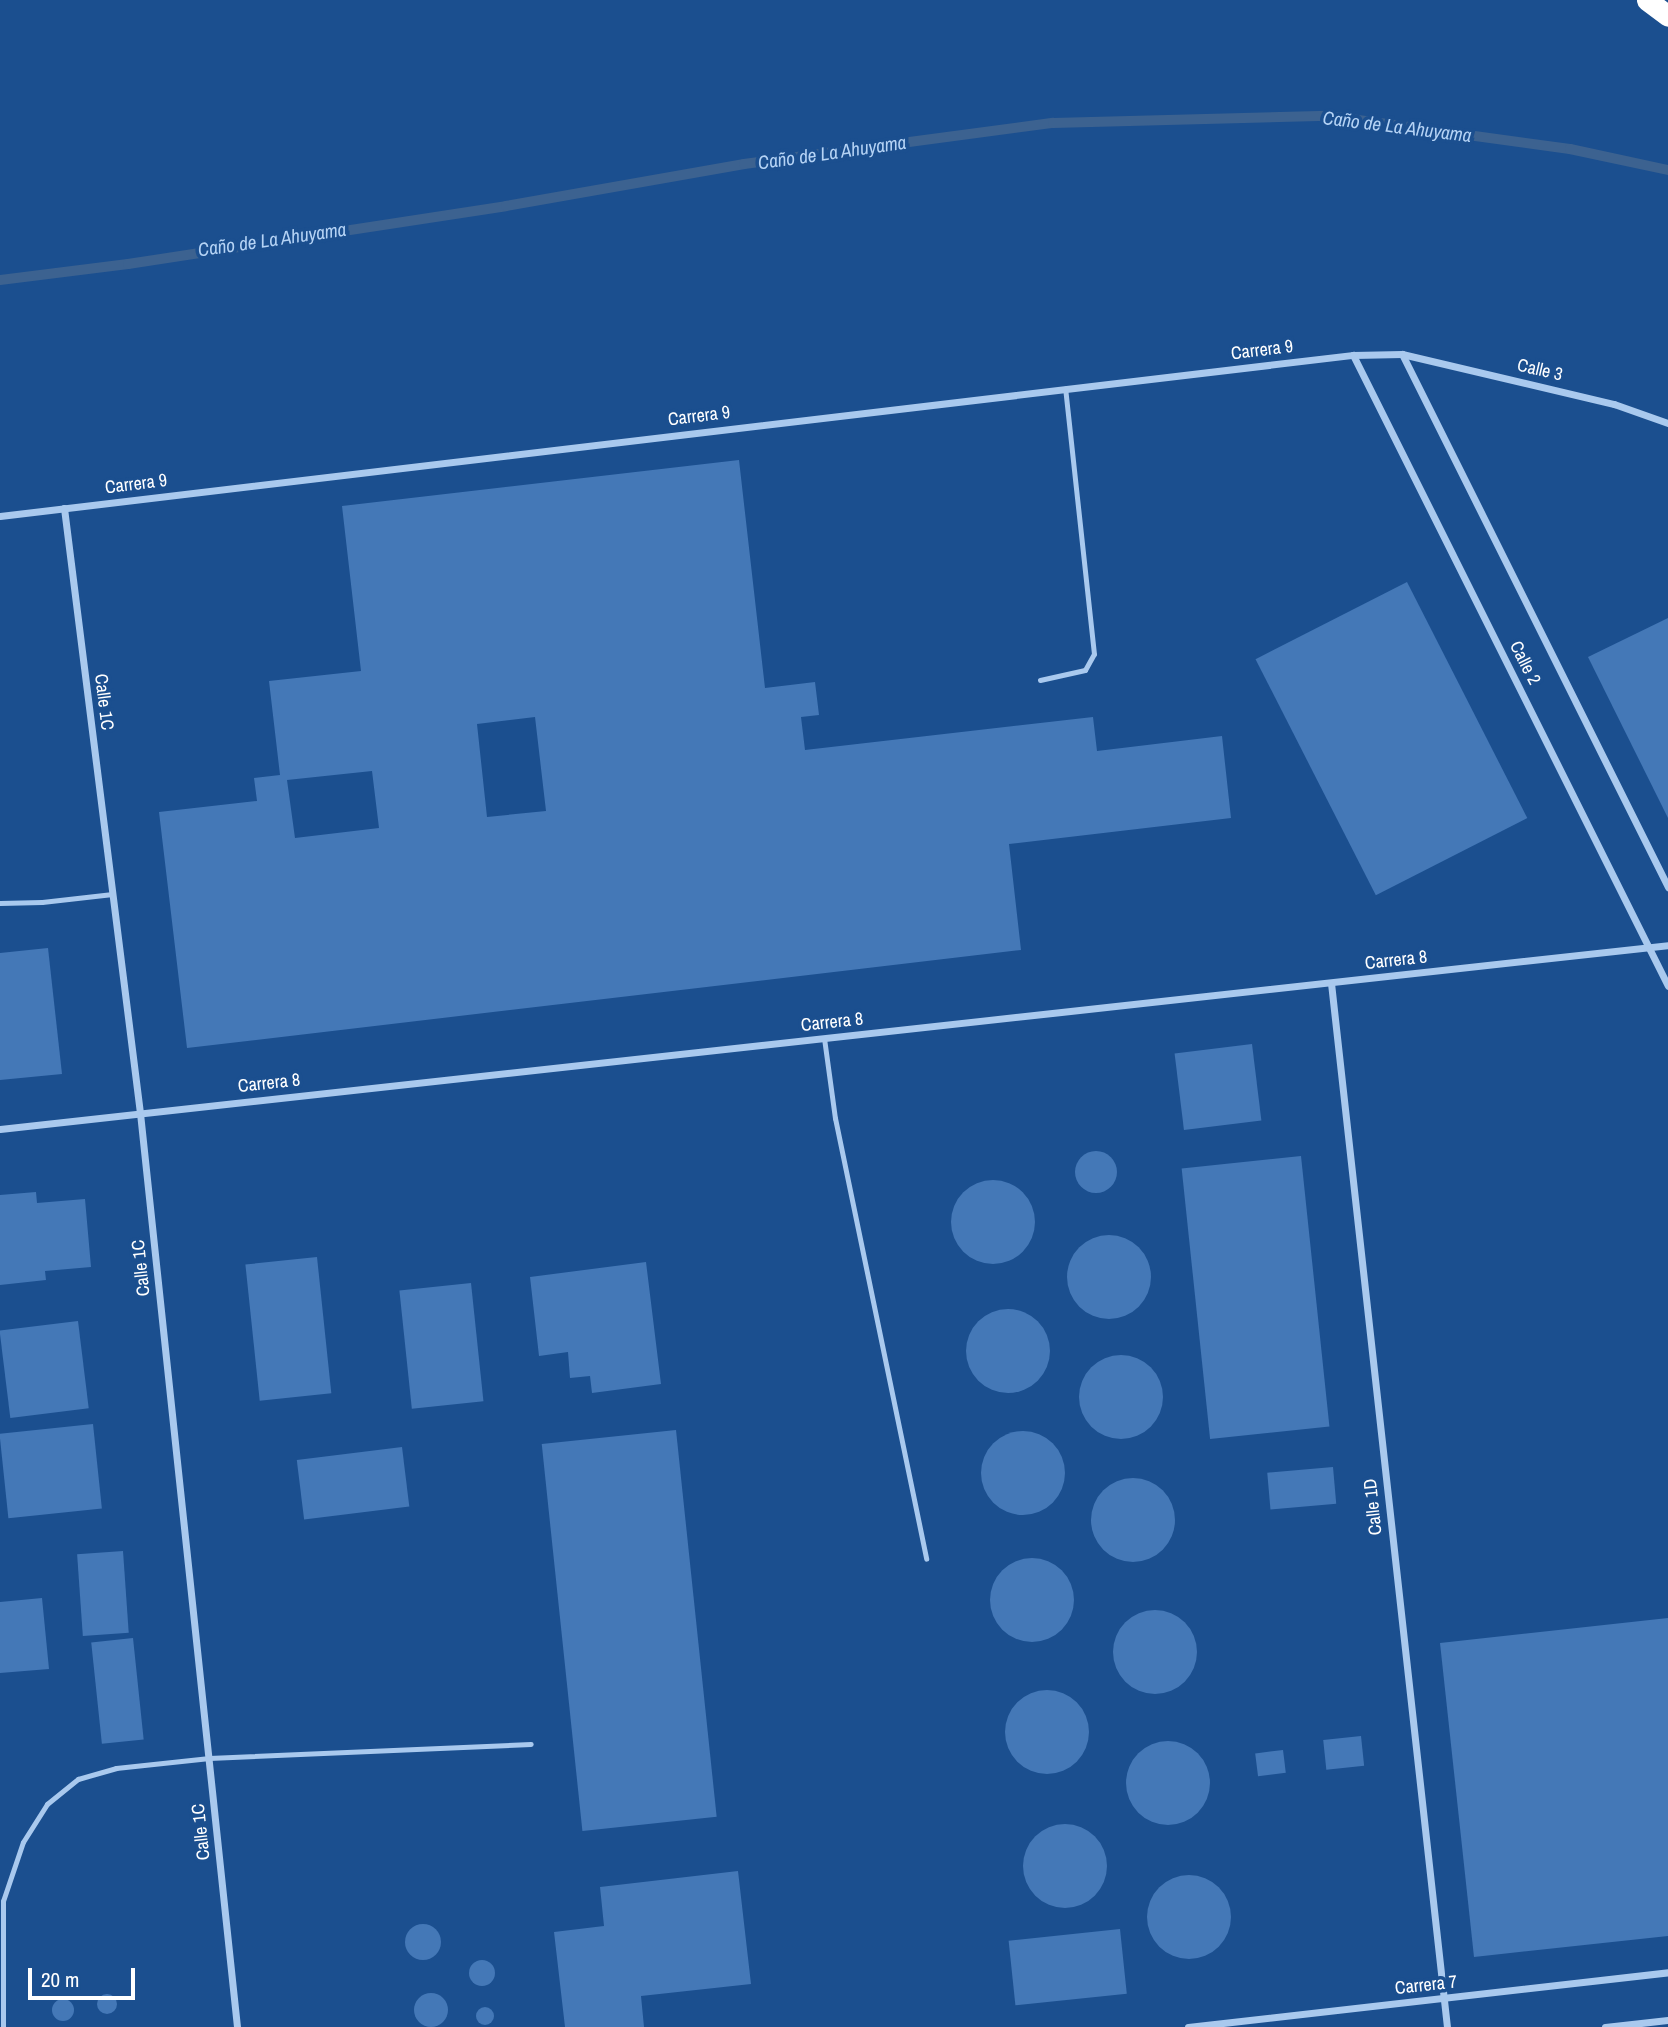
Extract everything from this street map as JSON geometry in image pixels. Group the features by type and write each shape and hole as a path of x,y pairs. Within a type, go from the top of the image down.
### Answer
{"highway":[{"path":"1647,0 1668,16"}],"street":[{"name":"Carrera 9","path":"0,516 1353,355 1402,354"},
{"name":"Calle 3","path":"1402,354 1614,404 1668,423"},
{"name":"Calle 2","path":"1402,354 1668,887"},
{"name":"Calle 2","path":"1353,355 1668,986"},
{"name":"Calle 1C","path":"64,508 140,1113 237,2027"},
{"name":"Carrera 8","path":"0,1129 1668,945"},
{"name":"Calle 1D","path":"1331,983 1447,2027"},
{"name":"Carrera 7","path":"1188,2027 1668,1972"},
{"path":"1605,2027 1668,2020"}],"lane":[{"path":"1040,680 1085,670 1094,654 1065,389"},
{"path":"0,903 42,902 113,894"},
{"path":"824,1038 835,1118 926,1559"},
{"path":"3,2027 3,1901 23,1842 47,1804 79,1779 116,1768 209,1758 531,1744"}],"building":[{"path":"739,460 765,688 815,682 819,715 801,717 805,750 1093,717 1097,751 1222,736 1231,818 1009,844 1021,950 187,1048 159,812 257,801 254,778 280,775 269,681 361,671 342,506","holes":["535,717 546,811 487,817 477,724","372,771 379,828 295,838 287,780"]},
{"path":"1407,582 1527,818 1376,895 1256,659"},
{"path":"1668,618 1668,818 1588,657"},
{"path":"48,948 62,1074 0,1080 0,953"},
{"path":"1252,1044 1261,1120 1184,1130 1175,1054"},
{"path":"1096,1151 1111,1157 1117,1172 1111,1187 1096,1193 1081,1187 1075,1172 1081,1157"},
{"path":"1301,1156 1329,1427 1210,1439 1182,1169"},
{"path":"993,1180 1009,1183 1023,1192 1032,1206 1035,1222 1032,1238 1023,1252 1009,1261 993,1264 977,1261 963,1252 954,1238 951,1222 954,1206 963,1192 977,1183"},
{"path":"36,1192 37,1203 85,1199 91,1267 45,1271 46,1280 0,1285 0,1195"},
{"path":"1109,1235 1125,1238 1139,1247 1148,1261 1151,1277 1148,1293 1139,1307 1125,1316 1109,1319 1093,1316 1079,1307 1070,1293 1067,1277 1070,1261 1079,1247 1093,1238"},
{"path":"317,1257 331,1393 260,1401 245,1265"},
{"path":"646,1262 661,1384 592,1393 590,1376 570,1378 568,1352 539,1356 530,1277"},
{"path":"471,1283 483,1401 412,1409 399,1291"},
{"path":"1008,1309 1024,1312 1038,1321 1047,1335 1050,1351 1047,1367 1038,1381 1024,1390 1008,1393 992,1390 978,1381 969,1367 966,1351 969,1335 978,1321 992,1312"},
{"path":"78,1321 89,1408 10,1418 0,1331"},
{"path":"1113,1355 1129,1355 1145,1362 1156,1373 1163,1389 1160,1413 1151,1427 1129,1439 1113,1439 1097,1432 1086,1421 1079,1405 1079,1389 1086,1373 1097,1362"},
{"path":"93,1424 102,1509 8,1518 0,1434"},
{"path":"676,1430 717,1817 582,1831 542,1444"},
{"path":"1023,1431 1039,1434 1053,1443 1062,1457 1065,1473 1062,1489 1053,1503 1039,1512 1023,1515 1007,1512 993,1503 984,1489 981,1473 984,1457 993,1443 1007,1434"},
{"path":"402,1447 409,1507 304,1519 297,1460"},
{"path":"1333,1467 1336,1504 1270,1510 1267,1473"},
{"path":"1133,1478 1149,1481 1163,1490 1172,1504 1175,1520 1172,1536 1163,1550 1149,1559 1133,1562 1117,1559 1103,1550 1094,1536 1091,1520 1094,1504 1103,1490 1117,1481"},
{"path":"123,1551 129,1633 83,1636 77,1554"},
{"path":"1032,1558 1048,1561 1062,1570 1071,1584 1074,1600 1071,1616 1062,1630 1048,1639 1032,1642 1016,1639 1002,1630 993,1616 990,1600 993,1584 1002,1570 1016,1561"},
{"path":"42,1598 49,1669 0,1673 0,1602"},
{"path":"1155,1610 1171,1613 1185,1622 1194,1636 1197,1652 1194,1668 1185,1682 1171,1691 1155,1694 1139,1691 1125,1682 1116,1668 1113,1652 1116,1636 1125,1622 1139,1613"},
{"path":"1668,1618 1668,1936 1474,1957 1440,1643"},
{"path":"133,1638 144,1739 102,1744 91,1642"},
{"path":"1047,1690 1063,1693 1077,1702 1086,1716 1089,1732 1086,1748 1077,1762 1063,1771 1047,1774 1031,1771 1017,1762 1008,1748 1005,1732 1008,1716 1017,1702 1031,1693"},
{"path":"1361,1736 1364,1766 1326,1770 1323,1740"},
{"path":"1168,1741 1184,1744 1198,1753 1207,1767 1210,1783 1207,1799 1198,1813 1184,1822 1168,1825 1152,1822 1138,1813 1129,1799 1126,1783 1129,1767 1138,1753 1152,1744"},
{"path":"1283,1750 1286,1773 1258,1776 1255,1753"},
{"path":"1065,1824 1081,1827 1095,1836 1104,1850 1107,1866 1104,1882 1095,1896 1081,1905 1065,1908 1049,1905 1035,1896 1026,1882 1023,1866 1026,1850 1035,1836 1049,1827"},
{"path":"738,1871 751,1984 641,1996 644,2027 565,2027 554,1932 604,1926 600,1887"},
{"path":"1189,1875 1205,1878 1219,1887 1228,1901 1231,1917 1228,1933 1219,1947 1205,1956 1189,1959 1173,1956 1159,1947 1150,1933 1147,1917 1150,1901 1159,1887 1173,1878"},
{"path":"423,1924 436,1929 441,1942 436,1955 423,1960 410,1955 405,1942 410,1929"},
{"path":"1120,1929 1127,1994 1015,2005 1009,1941"},
{"path":"482,1960 491,1964 495,1973 491,1982 482,1986 473,1982 469,1973 473,1964"},
{"path":"431,1993 443,1998 448,2010 443,2022 431,2027 419,2022 414,2010 419,1998"},
{"path":"107,1994 114,1997 117,2004 114,2011 107,2014 100,2011 97,2004 100,1997"},
{"path":"59,1999 67,1999 74,2006 74,2014 67,2021 59,2021 52,2014 52,2006"},
{"path":"481,2007 489,2007 494,2016 492,2023 481,2025 476,2020 476,2012"}],"waterway":[{"name":"Caño de La Ahuyama","path":"0,280 128,264 506,206 744,164 1053,123 1329,116 1570,149 1668,170"}]}
